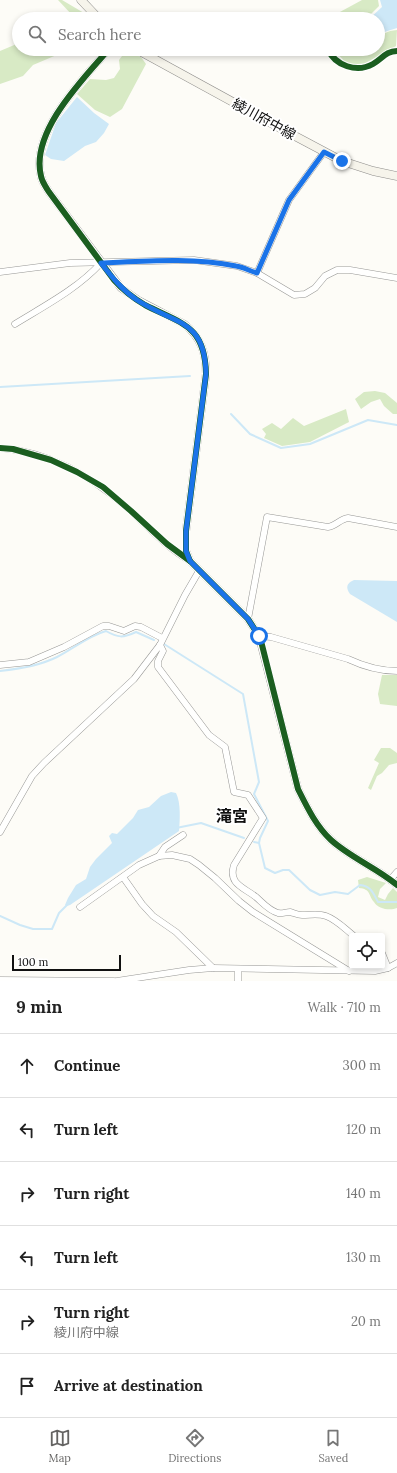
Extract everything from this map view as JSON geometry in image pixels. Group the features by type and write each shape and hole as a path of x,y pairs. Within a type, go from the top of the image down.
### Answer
{"main road":[{"path":"81,0 92,12"},
{"name":"綾川府中線","path":"149,56 342,161 373,171 397,176"}],"street":[{"path":"103,56 59,110 42,147 39,167 41,176 49,192 121,288 146,305 176,319 190,328 200,342 204,351 206,374 185,536 186,551 190,561"},
{"path":"257,273 289,200 324,152"},
{"path":"0,272 70,263 194,260 237,266 257,273 294,295 305,294 315,288 326,276 337,270 350,270 397,278"},
{"path":"15,324 71,290 91,274 101,263"},
{"path":"0,448 13,449 51,460 90,479 130,511 167,544 190,561 248,619 259,636 298,789 308,808 320,828 332,841 397,885"},
{"path":"248,619 267,517 328,527 342,519 348,518 397,527"},
{"path":"0,832 32,776 134,679 160,645 162,638 199,571"},
{"path":"0,665 29,662 103,626 109,626 124,631 136,626 141,627 162,638"},
{"path":"259,636 271,637 348,659 359,664 388,671 397,671"},
{"path":"160,645 163,651 158,661 158,667 209,735 226,747 234,792 248,795 263,818 234,865 232,872 235,882 271,910 280,914 290,912 302,915 314,913 327,916 350,933"},
{"path":"159,856 165,847 184,835"},
{"path":"80,907 139,865 159,856 172,855 190,859 215,878 239,902 253,912 349,971"},
{"path":"390,880 397,872"},
{"path":"123,877 142,904 154,916 176,932 213,968"},
{"path":"385,960 388,968"},
{"path":"0,980 115,981 159,978 189,970 213,968 375,972 388,968 397,963"},
{"path":"238,969 238,981"}],"green space":[{"path":"58,0 62,0 82,12 69,12"},
{"path":"362,0 378,0 379,6 373,12 340,12"},
{"path":"397,30 396,46 385,52 385,33"},
{"path":"12,46 12,56 54,56 33,65 23,76 0,84 0,51"},
{"path":"122,56 138,56 146,64 122,109 110,117 95,110 77,94 90,79 106,80 114,78 120,69 119,60"},
{"path":"340,56 378,56 362,65 348,65"},
{"path":"375,391 385,393 397,403 397,414 393,414 384,406 380,399 371,402 361,409 355,399 364,392"},
{"path":"346,409 349,422 310,442 282,446 264,438 266,434 262,429 272,423 281,429 293,418 304,426"},
{"path":"382,675 397,675 397,706 380,704 378,694"},
{"path":"381,748 390,748 397,753 397,763 389,765 377,776 371,790 368,788 379,763 374,760"},
{"path":"367,877 386,883 380,889 378,897 385,900 393,888 397,892 397,908 381,908 376,904 366,890 359,888 358,880"}],"water":[{"path":"380,0 397,0 397,28 385,32 385,12 377,12 382,7"},
{"path":"77,97 94,113 109,124 104,133 96,142 85,146 64,161 51,159 45,155 56,123"},
{"path":"354,580 397,581 397,622 350,594 348,586 350,582"},
{"path":"171,792 176,793 178,797 180,817 179,831 70,905 65,905 76,885 86,879 90,867 112,843 109,836 112,833 117,834 133,818 138,810 149,807 161,796"}],"waterway":[{"path":"0,387 190,376"},
{"path":"231,414 250,434 281,448 310,444 368,420 397,425"},
{"path":"0,671 29,667 43,663 63,654 93,636 106,631 114,635 121,636 136,632 154,640"},
{"path":"164,644 243,694 259,782 254,794 268,821 259,843"},
{"path":"176,828 201,823 244,838"},
{"path":"254,842 259,843 265,868 275,873 283,870 289,870 310,890 320,895 335,892 348,894 360,885 369,888 378,902 397,902"},
{"path":"0,916 33,929 52,929 59,913 68,904"}],"cycle path":[{"path":"385,55 393,51 397,51"},
{"path":"103,56 73,91 51,124 43,142 40,159 41,176 49,192 117,284 128,294 145,305 189,328 201,345 205,358 206,374 186,531 186,551 190,561"},
{"path":"332,56 341,64 354,68 367,67 384,56"},
{"path":"0,448 13,449 51,460 77,472 103,487 167,544 190,561 248,619 259,636 262,645 298,789 308,809 321,829 331,840 397,885"}],"district":[{"name":"滝宮","path":"232,816"}],"route":[{"path":"259,636 248,619 190,561 186,551 186,531 206,374 204,351 196,334 190,328 130,295 121,288 101,263 194,260 237,266 257,273 289,200 324,152 342,161"}]}
